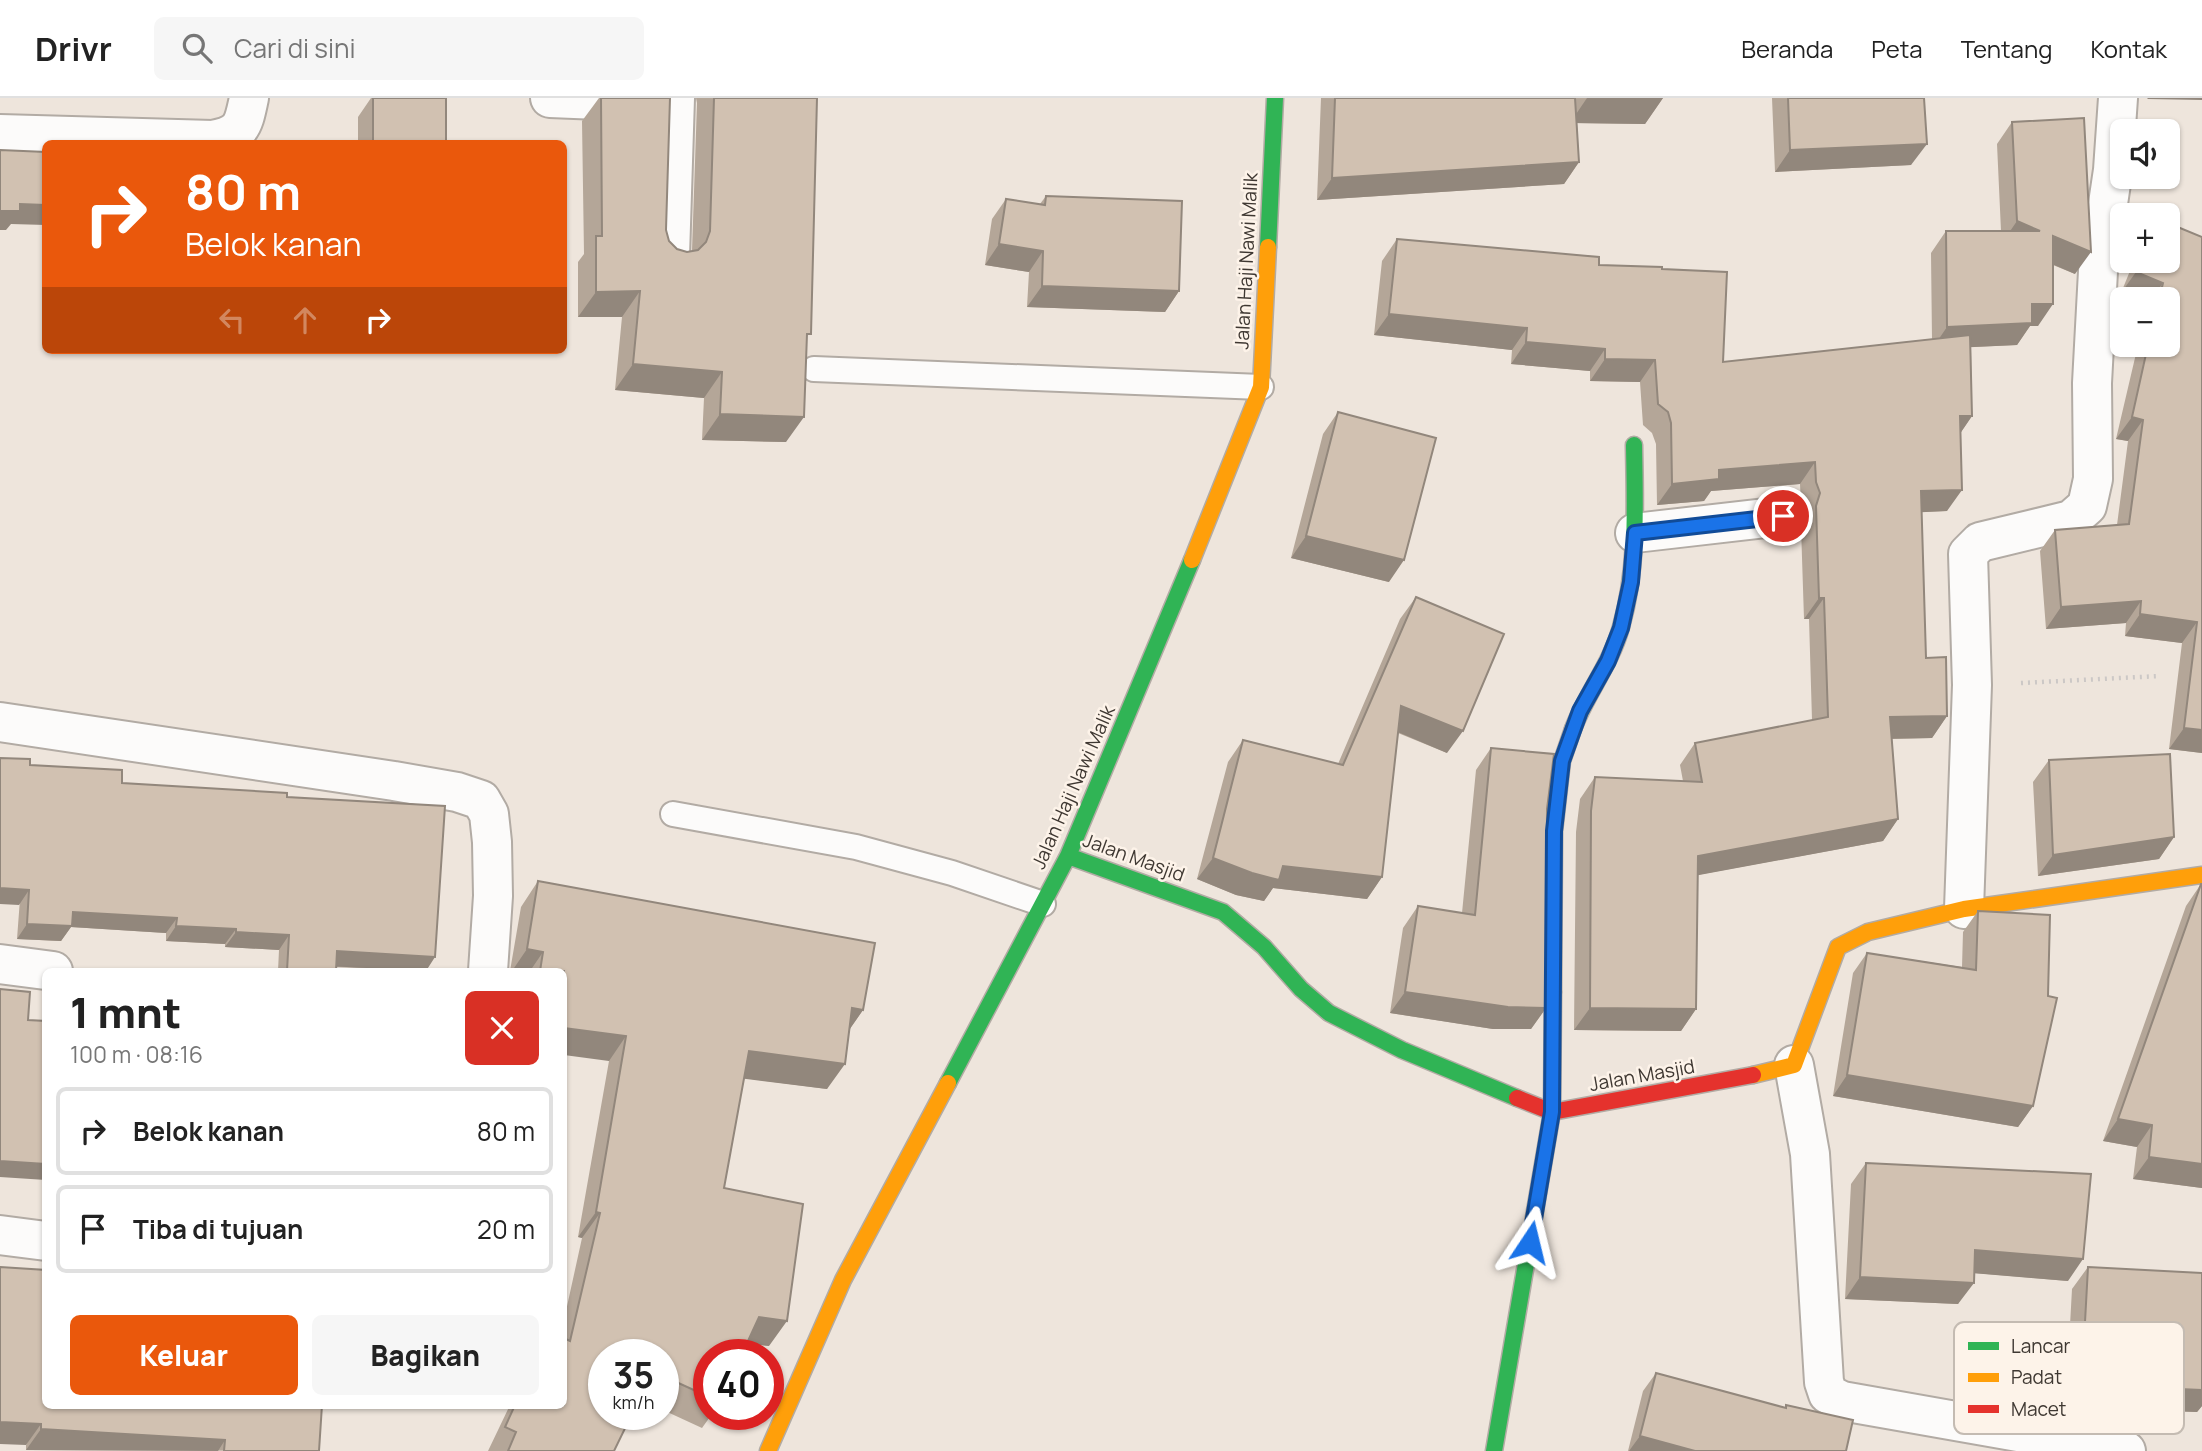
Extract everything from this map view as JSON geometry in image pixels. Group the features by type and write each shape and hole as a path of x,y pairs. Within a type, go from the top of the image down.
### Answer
{"street":[{"path":"0,134 213,140 230,137 244,123 249,98"},
{"path":"550,98 675,100 670,256"},
{"name":"Jalan Haji Nawi Malik","path":"768,1451 843,1280 1068,856 1205,530 1261,387 1275,98"},
{"path":"1964,909 1972,685 1968,554 1980,542 2071,520 2087,506 2093,479 2092,383 2098,271 2113,170 2118,98"},
{"path":"1494,1451 1552,1112 1554,831 1562,761 1580,711 1608,661 1621,628 1631,582 1635,533 1633,445"},
{"path":"1635,533 1783,516"},
{"path":"0,722 394,781 457,792 481,800 489,814 492,842 493,896 488,968"},
{"name":"Jalan Masjid","path":"1068,856 1223,912 1264,947 1301,989 1329,1013 1402,1050 1552,1112 1730,1080 1794,1065"},
{"path":"1954,1421 1842,1401 1828,1394 1824,1382 1811,1154 1794,1065 1838,947 1868,932 1964,909 2202,874"},
{"path":"0,964 42,970"},
{"path":"0,1235 42,1240"},
{"path":"2029,1434 2126,1451"}],"lane":[{"path":"814,369 1261,387"},
{"path":"673,814 856,847 952,873 1043,904"}],"path":[{"path":"1972,685 2160,676"}],"building":[{"path":"373,98 446,98 446,140 373,140"},
{"path":"601,98 670,98 666,230 669,241 677,249 687,252 698,250 706,242 710,231 714,98 817,98 811,334 807,334 804,417 720,414 722,372 633,364 640,291 596,292 596,236 602,236"},
{"path":"1335,98 1575,98 1579,162 1332,178"},
{"path":"1788,98 1924,98 1927,144 1790,150"},
{"path":"2084,118 2091,252 2053,236 2053,304 2032,304 2032,323 1947,327 1946,231 2040,231 2017,221 2012,122"},
{"path":"0,150 42,152 42,205 20,204 20,211 0,211"},
{"path":"1046,196 1182,201 1179,291 1042,286 1043,251 999,244 1006,199 1045,205"},
{"path":"2180,228 2202,237 2202,730 2184,728 2197,622 2140,614 2141,601 2061,607 2055,530 2129,524 2143,420 2132,417 2145,357 2180,357 2180,287 2162,287 2163,283 2138,273 2180,273"},
{"path":"1397,239 1599,257 1599,265 1727,272 1723,362 1970,335 1972,416 1960,416 1962,490 1921,491 1926,658 1946,657 1947,716 1890,717 1898,819 1698,856 1696,1009 1590,1008 1591,811 1595,777 1702,782 1695,743 1828,717 1824,598 1819,598 1816,506 1820,493 1816,482 1815,462 1719,470 1719,479 1672,484 1671,423 1668,412 1658,404 1655,360 1605,359 1605,349 1526,342 1527,328 1389,314"},
{"path":"1338,412 1436,438 1404,560 1306,536"},
{"path":"1416,597 1504,634 1463,731 1401,706 1382,877 1283,866 1279,880 1213,858 1243,740 1343,765"},
{"path":"1491,748 1554,754 1547,809 1546,1008 1508,1007 1405,992 1418,906 1475,915"},
{"path":"2170,754 2174,837 2053,855 2049,760"},
{"path":"0,758 30,759 30,765 122,770 122,783 287,793 287,797 445,806 435,957 337,951 336,968 287,968 289,935 176,926 177,918 73,912 72,926 27,924 29,890 0,888"},
{"path":"538,881 875,943 863,1010 852,1008 845,1064 749,1051 724,1188 803,1204 787,1321 759,1317 749,1339 693,1339 693,1390 679,1383 679,1339 588,1339 588,1430 624,1430 614,1451 508,1451 516,1432 505,1427 513,1409 567,1409 567,1340 570,1341 600,1213 596,1212 626,1036 567,1028 567,968 540,968 543,952 527,949"},
{"path":"2201,884 2202,1164 2149,1157 2152,1125 2118,1119"},
{"path":"1978,911 2050,915 2048,996 2057,998 2033,1106 1847,1075 1867,953 1976,970"},
{"path":"0,989 30,992 28,1020 42,1021 42,1164 0,1161"},
{"path":"1866,1163 2091,1174 2083,1259 1975,1250 1974,1283 1860,1277"},
{"path":"0,1267 42,1270 42,1409 322,1409 319,1451 224,1451 225,1440 41,1429 41,1424 0,1422"},
{"path":"2088,1267 2202,1273 2202,1390 2184,1389 2184,1322 2085,1322"},
{"path":"1656,1373 1786,1408 1786,1405 1853,1420 1846,1451 1695,1451 1640,1436"}],"traffic: fast":[{"path":"1268,247 1275,98"},
{"path":"1573,729 1617,641 1626,605 1633,560 1634,445"},
{"path":"948,1083 1068,856 1192,560"},
{"path":"1068,856 1223,912 1264,947 1301,989 1329,1013 1402,1050 1517,1098"},
{"path":"1494,1451 1552,1112 1553,992"}],"traffic: slow":[{"path":"1192,560 1261,387 1268,247"},
{"path":"1753,1075 1794,1065 1838,947 1868,932 1964,909 2202,875"},
{"path":"768,1451 843,1280 948,1083"}],"traffic: jam":[{"path":"1553,992 1554,831 1562,761 1573,729"},
{"path":"1517,1098 1552,1112 1753,1075"}],"route":[{"path":"1530,1242 1552,1112 1554,831 1562,761 1580,711 1608,661 1621,628 1631,582 1635,533 1783,516"}]}
